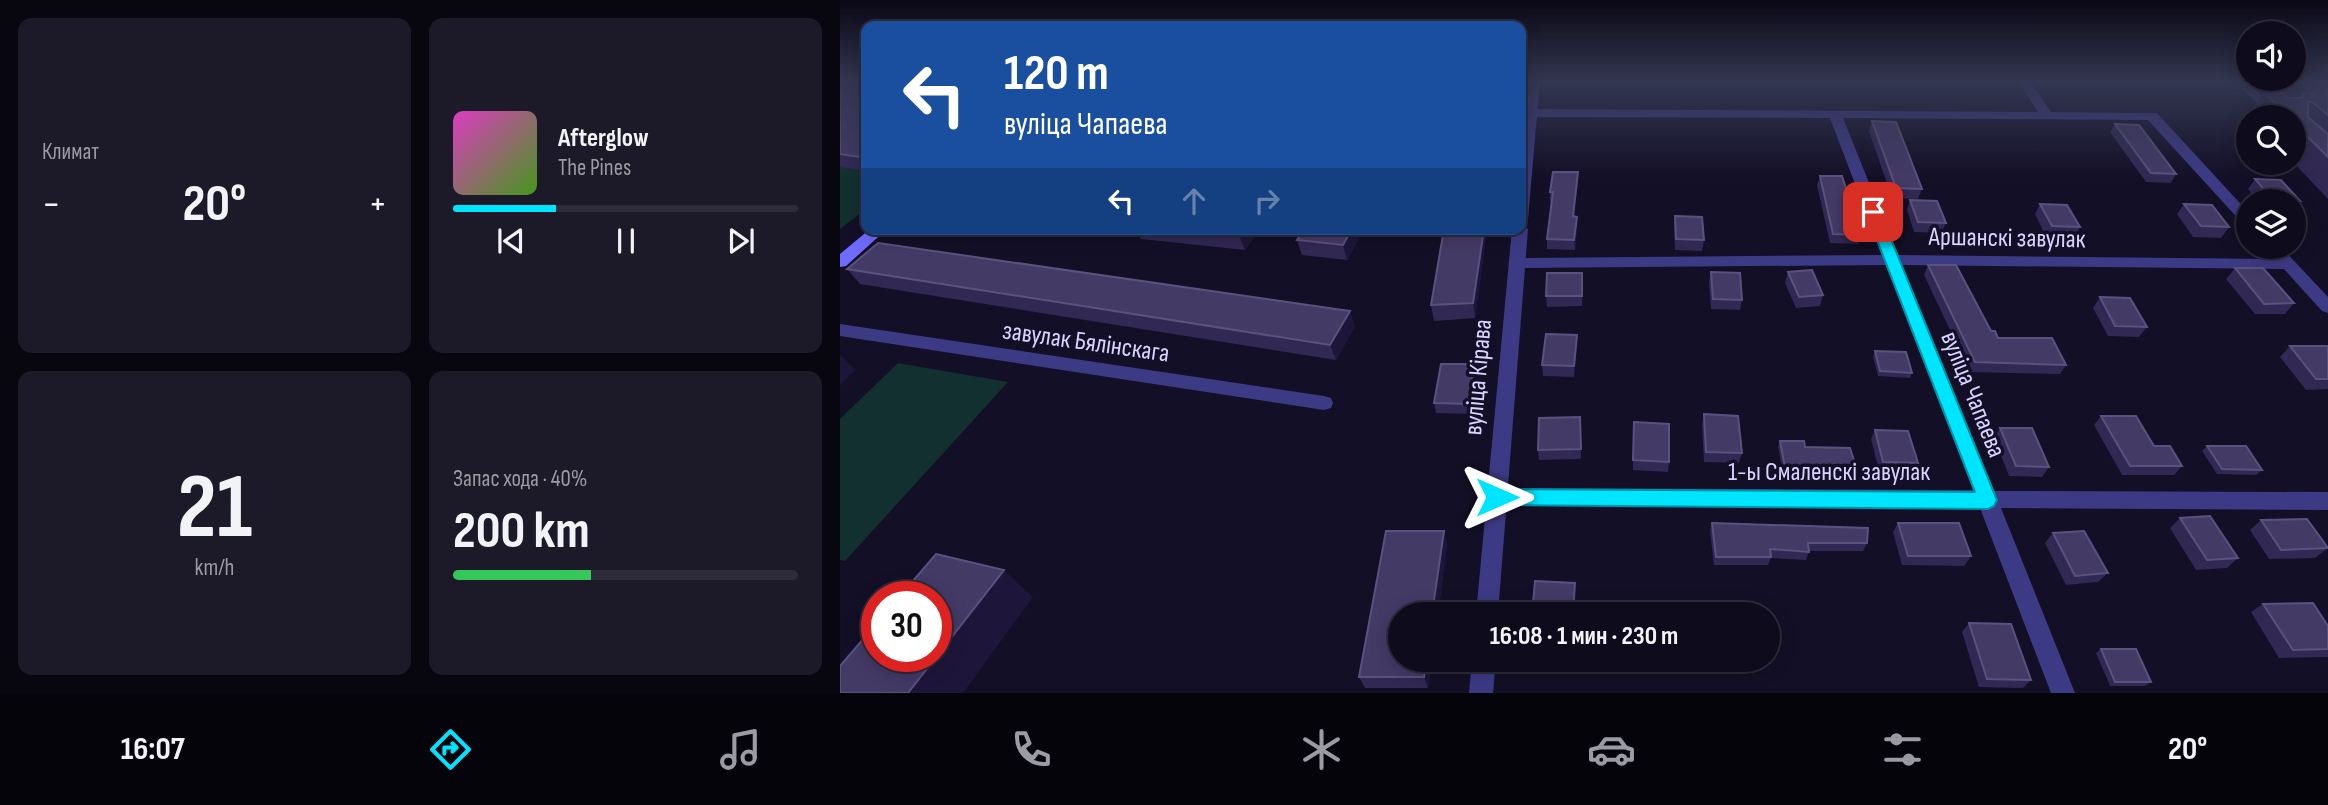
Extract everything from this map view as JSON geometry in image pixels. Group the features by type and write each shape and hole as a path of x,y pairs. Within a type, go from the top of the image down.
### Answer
{"main road":[{"path":"840,262 873,235"}],"street":[{"path":"1526,141 1528,113"},
{"path":"1733,113 2152,116 2236,208"},
{"name":"вуліца Чапаева","path":"1835,115 2063,693"},
{"name":"вуліца Кірава","path":"1489,602 1519,235"},
{"path":"2283,259 2328,307"},
{"name":"Аршанскі завулак","path":"1516,263 1892,260 2288,264"},
{"name":"завулак Бялінскага","path":"840,330 1324,403"},
{"name":"1-ы Смаленскі завулак","path":"1497,497 2328,501"},
{"path":"1481,693 1483,672"}],"green space":[{"path":"840,166 861,170 861,213 840,229"},
{"path":"898,363 1008,382 845,561 840,560 840,419"}],"building":[{"path":"840,113 861,113 861,157 840,154"},
{"path":"2306,113 2328,134 2328,157 2306,135"},
{"path":"1872,121 1896,122 1922,189 1896,188"},
{"path":"2115,124 2139,125 2176,174 2151,173"},
{"path":"1553,172 1578,172 1573,216 1577,217 1574,240 1547,239"},
{"path":"1820,176 1842,176 1861,235 1833,234"},
{"path":"2255,179 2281,180 2289,189 2264,189"},
{"path":"1910,200 1937,201 1946,223 1918,222"},
{"path":"2040,204 2067,205 2080,227 2052,226"},
{"path":"2184,204 2212,205 2229,227 2201,226"},
{"path":"1675,216 1702,217 1704,240 1676,239"},
{"path":"1300,235 1349,235 1343,245 1297,240"},
{"path":"1443,235 1483,235 1473,303 1431,305"},
{"path":"878,243 1350,311 1330,345 847,269"},
{"path":"1928,265 1956,265 1991,331 1995,331 1998,338 2052,338 2066,365 1975,362"},
{"path":"2235,268 2263,268 2294,303 2264,304"},
{"path":"1812,270 1823,295 1799,297 1788,272"},
{"path":"1711,272 1740,273 1742,300 1713,299"},
{"path":"1547,273 1582,273 1582,296 1546,296"},
{"path":"2100,297 2130,298 2147,327 2115,326"},
{"path":"1546,334 1577,335 1574,366 1542,365"},
{"path":"2290,346 2328,346 2328,379 2316,379"},
{"path":"1875,351 1906,352 1912,373 1880,371"},
{"path":"1441,364 1474,364 1469,404 1434,403"},
{"path":"1704,414 1738,416 1742,453 1706,452"},
{"path":"2101,416 2136,416 2154,446 2170,446 2182,466 2130,466"},
{"path":"1580,417 1581,449 1538,450 1539,418"},
{"path":"1634,422 1669,424 1669,462 1633,460"},
{"path":"2000,428 2032,428 2049,467 2016,466"},
{"path":"1875,430 1908,431 1918,463 1883,462"},
{"path":"1780,441 1804,441 1805,447 1850,448 1856,467 1810,467 1811,474 1786,473"},
{"path":"2207,446 2246,446 2262,470 2222,469"},
{"path":"2210,516 2238,558 2207,560 2180,518"},
{"path":"2307,519 2328,548 2281,550 2261,520"},
{"path":"1712,523 1868,528 1867,543 1808,543 1809,552 1770,549 1771,557 1716,557"},
{"path":"1898,523 1959,523 1971,556 1908,556"},
{"path":"1386,531 1444,531 1434,602 1388,602 1388,672 1425,672 1424,677 1359,677"},
{"path":"2084,531 2108,573 2075,576 2053,533"},
{"path":"936,554 1004,570 952,637 952,581 913,581"},
{"path":"1535,581 1575,583 1574,602 1533,602"},
{"path":"2313,603 2328,626 2328,649 2293,650 2263,604"},
{"path":"1969,623 2011,624 2031,680 1987,679"},
{"path":"861,642 861,672 924,672 908,693 840,693 840,666"},
{"path":"2101,649 2136,649 2151,682 2115,682"}],"route":[{"path":"1497,497 1988,500 1873,212"}]}
